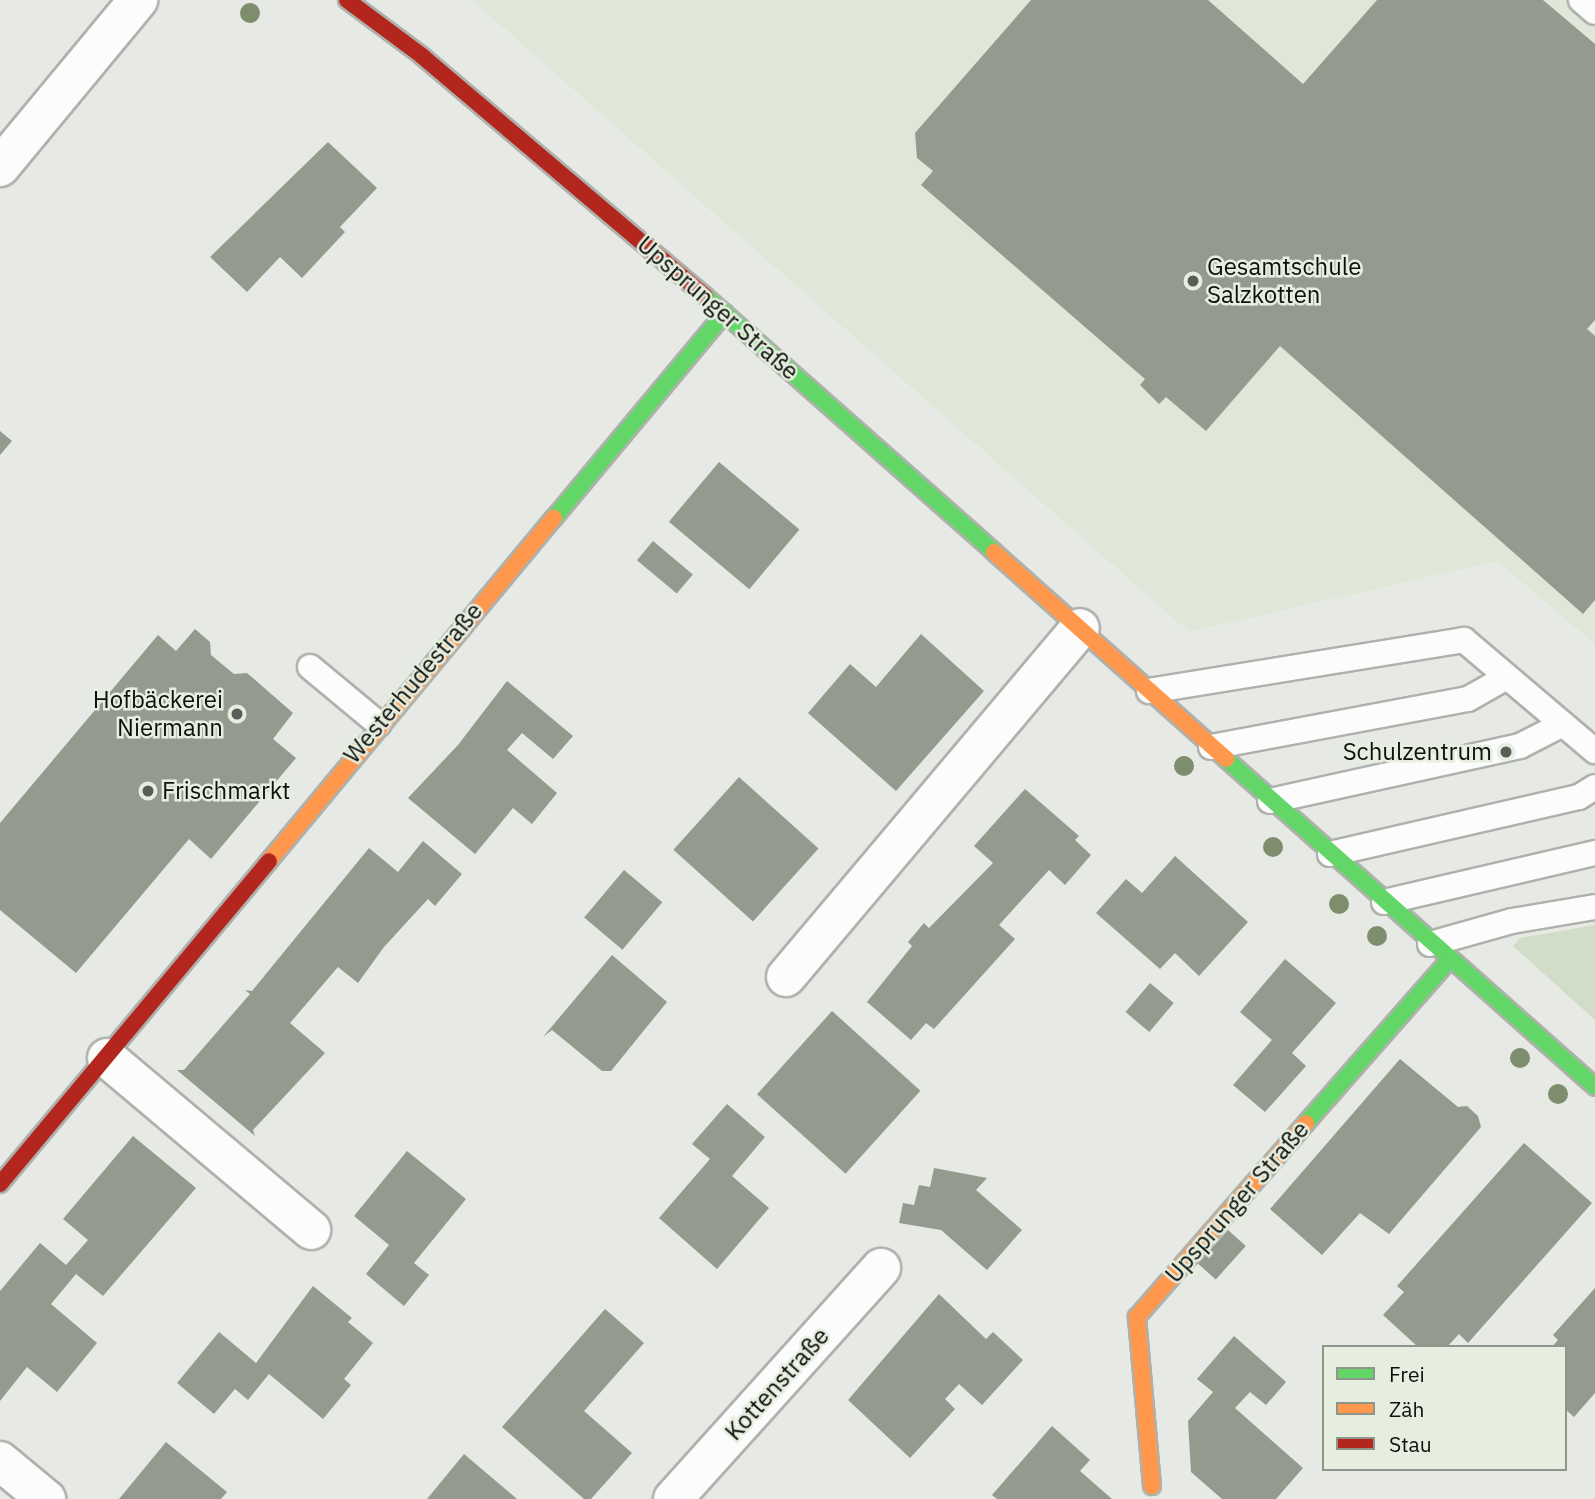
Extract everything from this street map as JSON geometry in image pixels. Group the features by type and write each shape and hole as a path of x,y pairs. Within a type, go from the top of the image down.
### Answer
{"street":[{"path":"0,167 138,0"},
{"name":"Upsprunger Straße","path":"367,6 724,313 1080,628 1430,944 1595,1087"},
{"name":"Westerhudestraße","path":"0,1184 107,1058 379,724 724,313"},
{"path":"786,978 1080,628"},
{"name":"Upsprunger Straße","path":"1152,1486 1137,1317 1449,960"},
{"path":"107,1058 311,1230"},
{"name":"Kottenstraße","path":"673,1499 881,1268"},
{"path":"0,1461 46,1499"}],"lane":[{"path":"1581,0 1595,12"},
{"path":"1149,691 1267,675 1454,639 1464,640 1595,751"},
{"path":"310,667 379,724"},
{"path":"1210,747 1468,699 1507,677"},
{"path":"1270,801 1365,776 1520,746 1563,724"},
{"path":"1330,854 1579,797 1595,787"},
{"path":"1384,902 1595,853"},
{"path":"1430,944 1512,921 1595,907"}],"shaded area":[{"name":"Gesamtschule Salzkotten","path":"472,0 1595,0 1595,644 1497,561 1189,632"},
{"path":"1595,925 1595,1020 1513,946 1520,938"}],"building":[{"path":"1031,0 1208,0 1303,84 1377,0 1543,0 1595,44 1595,320 1587,329 1595,336 1595,600 1583,614 1280,346 1206,431 1166,397 1159,404 1140,385 1145,379 921,185 933,171 917,158 915,133"},
{"path":"328,142 377,188 340,227 345,232 302,278 280,257 247,292 210,257"},
{"path":"0,431 12,441 0,455"},
{"path":"719,462 799,529 749,589 669,522"},
{"path":"653,541 693,574 677,594 637,560"},
{"name":"Frischmarkt","path":"195,629 210,642 211,655 234,674 247,673 293,713 273,739 296,758 211,859 189,839 76,973 0,910 0,823 158,635 176,651"},
{"path":"921,634 984,691 896,791 808,713 850,664 876,687"},
{"path":"507,681 573,736 553,759 522,733 507,750 557,793 532,824 513,808 475,854 408,798 458,745"},
{"path":"739,777 819,849 753,921 673,850"},
{"path":"1025,789 1079,836 1075,840 1091,855 1065,885 1049,870 999,925 1015,939 934,1029 926,1023 911,1040 867,1002 912,946 908,942 924,923 929,928 993,863 974,846"},
{"path":"423,841 462,874 435,906 428,899 384,947 358,983 338,967 290,1023 325,1053 253,1130 255,1136 177,1070 184,1070 250,994 245,990 252,991 369,848 398,872"},
{"path":"1175,856 1248,922 1199,976 1175,953 1160,969 1096,913 1126,879 1142,893"},
{"path":"624,870 662,902 622,950 584,917"},
{"path":"612,955 667,1002 611,1071 602,1071 552,1030 543,1037"},
{"path":"1285,959 1336,1003 1292,1053 1306,1066 1265,1112 1233,1085 1272,1040 1240,1012"},
{"path":"1150,983 1174,1003 1149,1032 1126,1012"},
{"path":"832,1011 920,1091 845,1174 757,1094"},
{"path":"1400,1059 1458,1107 1467,1106 1478,1116 1481,1127 1389,1234 1360,1213 1322,1255 1270,1209"},
{"path":"727,1104 765,1137 732,1176 769,1208 717,1269 659,1218 710,1159 692,1144"},
{"path":"133,1136 196,1188 103,1296 76,1274 51,1304 97,1343 57,1392 27,1367 0,1401 0,1291 40,1243 66,1265 88,1240 63,1219"},
{"path":"1524,1143 1592,1203 1468,1343 1459,1334 1449,1345 1416,1345 1383,1315 1404,1292 1397,1286"},
{"path":"407,1151 466,1199 414,1263 429,1275 404,1306 366,1274 389,1245 354,1216"},
{"path":"934,1168 987,1178 976,1190 1022,1230 987,1270 941,1230 899,1223 903,1203 914,1205 919,1185 930,1187"},
{"path":"1228,1230 1246,1246 1216,1280 1198,1263"},
{"path":"313,1286 352,1318 348,1322 373,1343 344,1379 351,1385 323,1419 269,1374 248,1400 235,1389 214,1414 177,1383 219,1332 256,1363"},
{"path":"1595,1288 1595,1393 1574,1417 1567,1411 1567,1345 1554,1345 1558,1340 1553,1335"},
{"path":"939,1294 986,1339 993,1332 1023,1360 982,1405 959,1384 945,1399 955,1409 910,1458 848,1400"},
{"path":"605,1309 644,1343 584,1411 632,1453 591,1499 584,1499 502,1427"},
{"path":"1234,1336 1286,1382 1266,1405 1250,1392 1235,1408 1303,1468 1276,1499 1222,1499 1191,1472 1188,1421 1213,1392 1197,1379"},
{"path":"1052,1426 1090,1460 1080,1471 1112,1499 997,1499 992,1495"},
{"path":"166,1442 227,1492 221,1499 119,1499"},
{"path":"464,1454 517,1499 427,1499"}],"traffic: fast":[{"path":"705,296 994,552"},
{"path":"554,518 725,313"},
{"path":"1226,759 1595,1087"},
{"path":"1306,1123 1449,960"}],"traffic: slow":[{"path":"269,861 554,518"},
{"path":"994,552 1226,759"},
{"path":"1152,1486 1137,1317 1306,1123"}],"traffic: jam":[{"path":"347,0 422,56 705,296"},
{"path":"0,1184 269,861"}],"place":[{"name":"Gesamtschule Salzkotten","path":"1193,281"},
{"name":"Hofbäckerei Niermann","path":"237,714"},
{"name":"Schulzentrum","path":"1506,752"},
{"name":"Frischmarkt","path":"148,791"}]}
